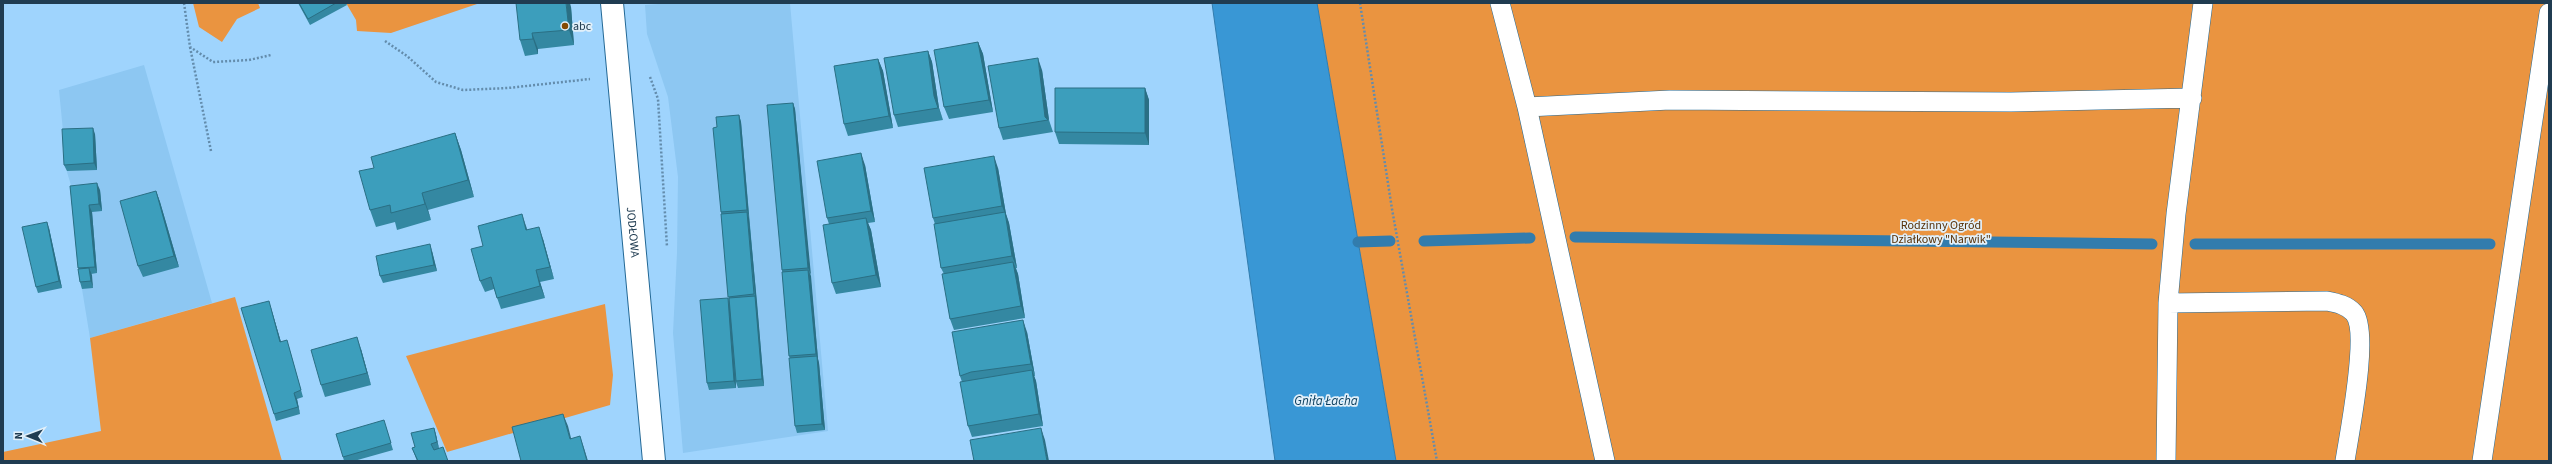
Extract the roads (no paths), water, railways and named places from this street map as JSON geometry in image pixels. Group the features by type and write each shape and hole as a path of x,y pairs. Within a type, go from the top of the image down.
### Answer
{"street":[{"name":"JODŁOWA","path":"612,3 654,461"}],"lane":[{"path":"1500,3 1527,107 1605,461"},
{"path":"2166,461 2168,303 2176,214 2204,3"},
{"path":"2482,461 2549,13"},
{"path":"1527,107 1670,100 2011,102 2192,98"},
{"path":"2168,303 2327,301 2344,305 2355,313 2361,330 2359,359 2345,461"}],"water":[{"name":"Gniła Łacha","path":"1212,3 1317,3 1396,461 1275,461"}],"waterway":[{"path":"1575,237 2152,244"},
{"path":"1424,241 1530,238"},
{"path":"1358,242 1390,241"},
{"path":"2195,244 2490,244"}],"place":[{"name":"abc","path":"565,26"}],"park label":[{"name":"Rodzinny Ogród Działkowy \"Narwik\"","path":"1941,232"}]}
